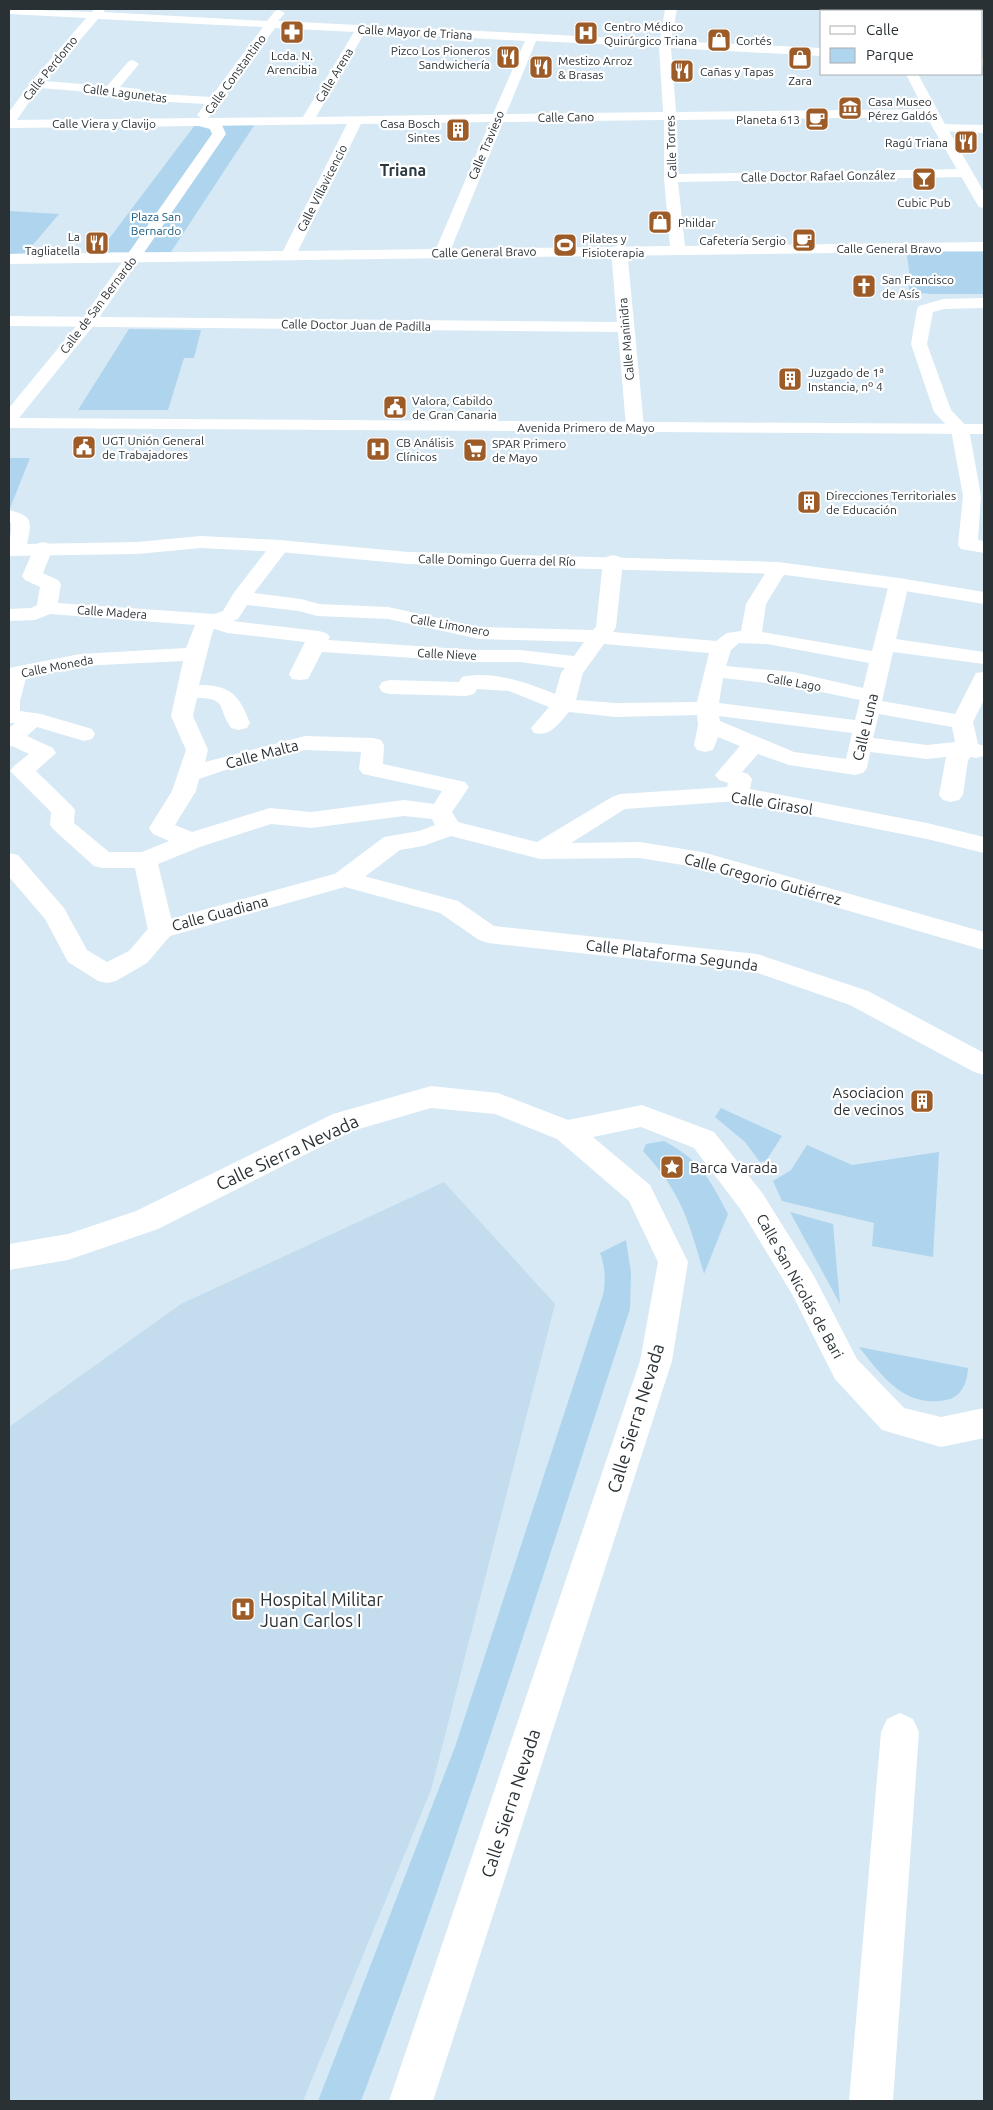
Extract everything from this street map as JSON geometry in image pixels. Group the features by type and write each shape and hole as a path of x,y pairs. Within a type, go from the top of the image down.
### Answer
{"street":[{"name":"Calle Constantino","path":"199,122 271,25 273,19 283,9"},
{"name":"Calle Torres","path":"672,9 665,44 670,116 671,178 678,250"},
{"name":"Calle Mayor de Triana","path":"9,11 97,12 361,30 820,52"},
{"name":"Calle Perdomo","path":"9,122 36,84 97,12"},
{"name":"Calle Arena","path":"308,120 361,30"},
{"name":"Calle Travieso","path":"442,253 532,37"},
{"path":"110,90 133,64"},
{"path":"913,75 940,128 966,173 982,196"},
{"name":"Calle Lagunetas","path":"36,84 136,92 133,96 214,101"},
{"name":"Calle Cano","path":"199,122 932,113"},
{"name":"Calle Villavicencio","path":"288,256 356,120"},
{"name":"Calle Viera y Clavijo","path":"9,122 199,122"},
{"name":"Calle de San Bernardo","path":"9,419 88,322 219,134 216,126 199,122"},
{"path":"940,128 984,129"},
{"name":"Calle Doctor Rafael González","path":"671,178 966,173"},
{"name":"Calle General Bravo","path":"9,259 984,247"},
{"name":"Calle Maninidra","path":"619,250 635,428"},
{"path":"984,303 943,304 925,309 919,344 943,412 960,428 972,496 968,545 984,547"},
{"name":"Calle Doctor Juan de Padilla","path":"9,321 625,327"},
{"name":"Avenida Primero de Mayo","path":"9,424 984,428"},
{"path":"9,516 20,520 21,528 12,550"},
{"name":"Calle Domingo Guerra del Río","path":"12,550 43,548 137,548 201,542 280,546 408,558 613,562 778,568 899,584 984,598"},
{"path":"191,842 161,828 184,790 197,750 182,716 195,654 204,626 231,615 240,598 280,546"},
{"path":"43,548 32,576 52,584 47,608"},
{"path":"542,728 563,705 572,673 606,627 613,562"},
{"path":"750,638 756,604 778,568"},
{"name":"Calle Luna","path":"707,726 755,743 789,758 855,768 899,584"},
{"name":"Calle Limonero","path":"240,598 301,605 317,610 388,613 479,633 579,634 599,638 721,648"},
{"name":"Calle Madera","path":"9,615 36,614 47,608 183,617 216,621 227,627 319,637 314,645"},
{"path":"707,726 714,671 721,648 734,636 882,651 984,658"},
{"path":"300,674 314,645"},
{"name":"Calle Nieve","path":"314,645 476,656 520,656 580,663"},
{"name":"Calle Moneda","path":"84,734 33,719 9,716 13,665 195,654"},
{"name":"Calle Lago","path":"714,671 793,679 871,701 962,722"},
{"path":"976,751 962,722 984,678"},
{"path":"390,687 466,689 470,682 512,685 563,705 616,710 707,726 864,736 927,752 976,751"},
{"path":"186,692 218,692 231,701 239,723"},
{"path":"16,772 45,753 10,739 33,719"},
{"name":"Calle Malta","path":"189,775 230,761 305,743 372,745 371,769 457,787 445,820"},
{"path":"737,794 740,779 727,775 755,743"},
{"path":"950,795 957,758 976,751"},
{"name":"Calle Gregorio Gutiérrez","path":"16,772 63,810 62,824 102,860 145,860 191,842 270,816 311,820 404,808 540,851 640,850 702,860 984,941"},
{"name":"Calle Girasol","path":"540,851 620,802 737,794 927,830 984,845"},
{"path":"345,879 393,843 423,838 445,820"},
{"path":"145,860 161,930"},
{"name":"Calle Guadiana","path":"9,862 55,914 76,956 106,974 138,957 161,930 345,879"},
{"name":"Calle Plataforma Segunda","path":"345,879 449,907 488,934 757,963 859,998 984,1065"},
{"name":"Calle Sierra Nevada","path":"9,1257 68,1247 147,1220 343,1122 431,1098 498,1104 568,1131 640,1193 673,1262 656,1361 411,2101"},
{"name":"Calle San Nicolás de Bari","path":"568,1131 642,1116 704,1140 752,1202 803,1285 846,1369 894,1420 941,1432 984,1423"},
{"path":"872,2101 900,1732"}],"shaded area":[{"name":"Hospital Militar Juan Carlos I","path":"444,1182 555,1304 431,1790 303,2101 9,2101 9,1427 181,1304"}],"green space":[{"name":"Plaza San Bernardo","path":"255,124 171,252 99,252 195,125"},
{"path":"9,211 59,214 26,253 9,254"},
{"path":"906,250 984,252 984,294 909,292 909,270"},
{"path":"129,329 201,330 194,358 184,358 168,410 78,410"},
{"path":"9,458 30,458 10,508 9,508"},
{"path":"721,1108 782,1136 766,1161 760,1162 745,1142 715,1117"},
{"path":"664,1141 677,1148 696,1163 709,1180 728,1214 704,1274 682,1208 666,1180 643,1151 646,1144"},
{"path":"807,1145 852,1165 939,1152 933,1257 872,1246 874,1223 782,1201 773,1181 791,1170"},
{"path":"790,1212 833,1224 840,1304"},
{"path":"626,1240 631,1273 630,1309 433,1904 361,2101 318,2101 455,1747 603,1295 604,1273 600,1253"},
{"path":"859,1347 968,1368 965,1384 960,1393 946,1400 931,1401 918,1399 895,1387 876,1369"}],"place":[{"name":"Lcda. N. Arencibia","path":"292,32"},
{"name":"Centro Médico Quirúrgico Triana","path":"586,33"},
{"name":"Cortés","path":"719,40"},
{"name":"Pizco Los Pioneros Sandwichería","path":"508,57"},
{"name":"Zara","path":"800,58"},
{"name":"Mestizo Arroz & Brasas","path":"541,67"},
{"name":"Cañas y Tapas","path":"682,71"},
{"name":"Casa Museo Pérez Galdós","path":"850,108"},
{"name":"Planeta 613","path":"817,119"},
{"name":"Casa Bosch Sintes","path":"458,130"},
{"name":"Ragú Triana","path":"966,142"},
{"name":"Cubic Pub","path":"924,179"},
{"name":"Phildar","path":"660,222"},
{"name":"Cafetería Sergio","path":"804,240"},
{"name":"La Tagliatella","path":"97,243"},
{"name":"Pilates y Fisioterapia","path":"565,245"},
{"name":"San Francisco de Asís","path":"864,286"},
{"name":"Juzgado de 1ª Instancia, nº 4","path":"790,379"},
{"name":"Valora, Cabildo de Gran Canaria","path":"395,407"},
{"name":"UGT Unión General de Trabajadores","path":"84,447"},
{"name":"CB Análisis Clínicos","path":"378,449"},
{"name":"SPAR Primero de Mayo","path":"475,450"},
{"name":"Direcciones Territoriales de Educación","path":"809,502"},
{"name":"Asociacion de vecinos","path":"922,1101"},
{"name":"Barca Varada","path":"672,1167"},
{"name":"Hospital Militar Juan Carlos I","path":"243,1609"}],"district":[{"name":"Triana","path":"403,170"}]}
